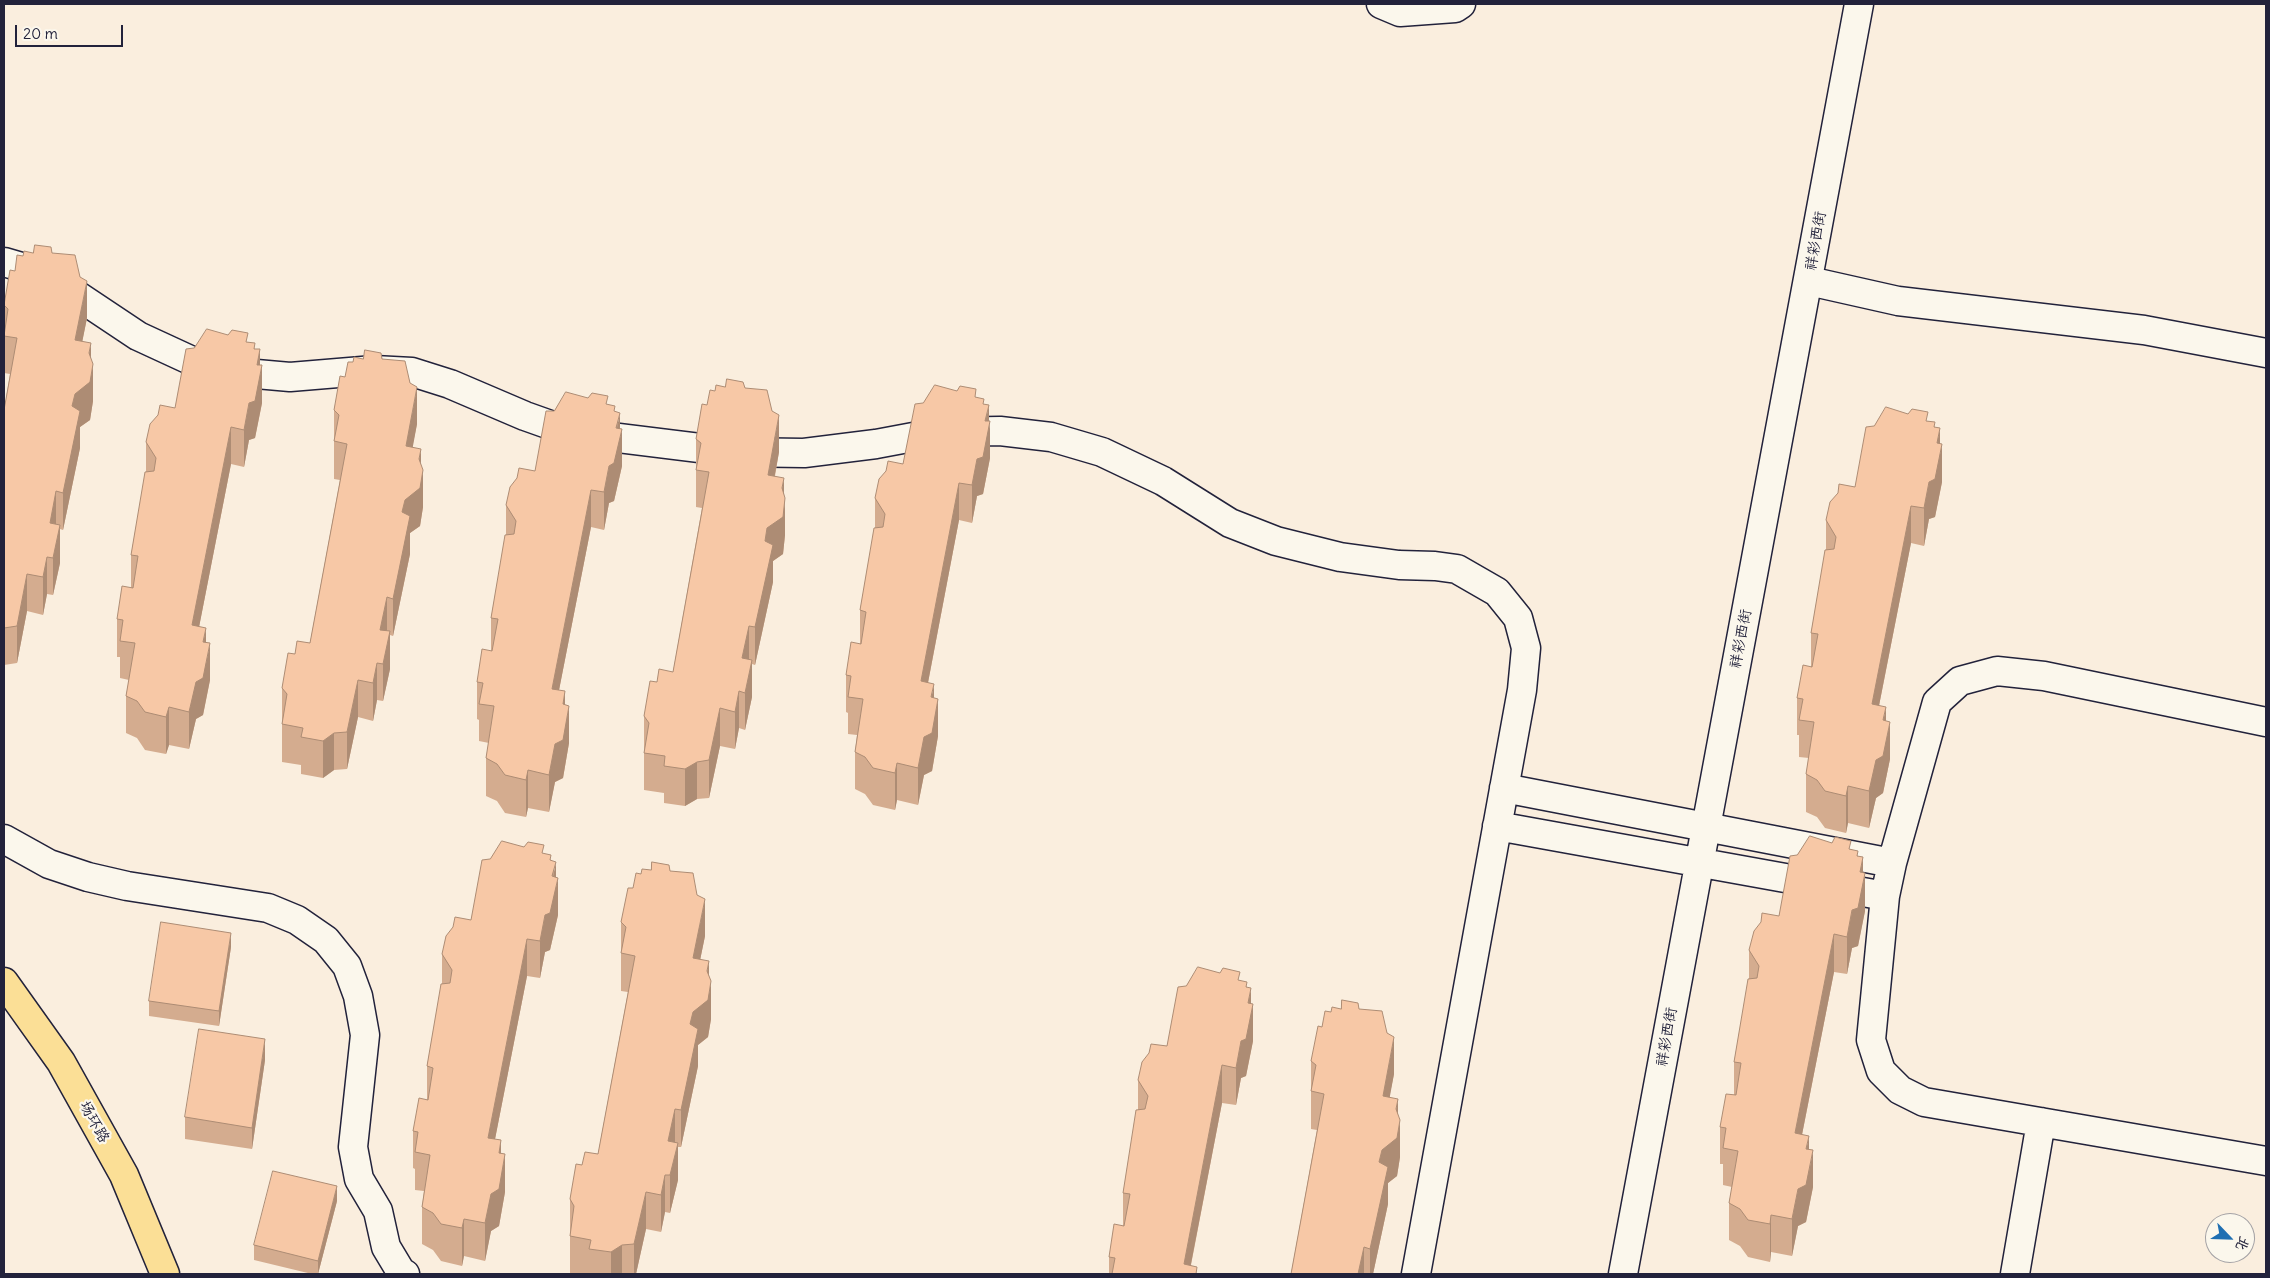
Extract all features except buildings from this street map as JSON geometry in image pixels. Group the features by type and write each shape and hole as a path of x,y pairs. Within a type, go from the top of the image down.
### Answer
{"main road":[{"name":"场环路","path":"4,982 61,1062 124,1175 165,1274"}],"street":[{"path":"1381,4 1400,12 1455,8 1462,4"},
{"name":"祥彩西街","path":"1623,1274 1859,4"},
{"path":"4,262 44,274 138,336 190,360 234,372 290,376 374,370 412,372 450,384 525,416 570,432 732,452 804,453 876,444 940,432 1000,431 1051,437 1102,452 1163,481 1230,523 1276,542 1340,556 1400,565 1435,566 1457,570 1496,592 1518,618 1526,648 1522,690 1416,1274"},
{"path":"1809,281 1898,301 2144,330 2266,353"},
{"path":"2266,722 2044,676 1997,672 1960,680 1937,702 1892,863 1885,896 1871,1040 1881,1071 1900,1090 1924,1102 2266,1161"},
{"path":"1504,788 1892,863"},
{"path":"1497,826 1885,896"},
{"path":"4,839 49,864 88,877 127,886 268,908 297,920 326,940 347,966 358,996 365,1035 353,1147 359,1180 378,1211 386,1247 401,1272 405,1274"},
{"path":"2015,1274 2042,1122"}]}
